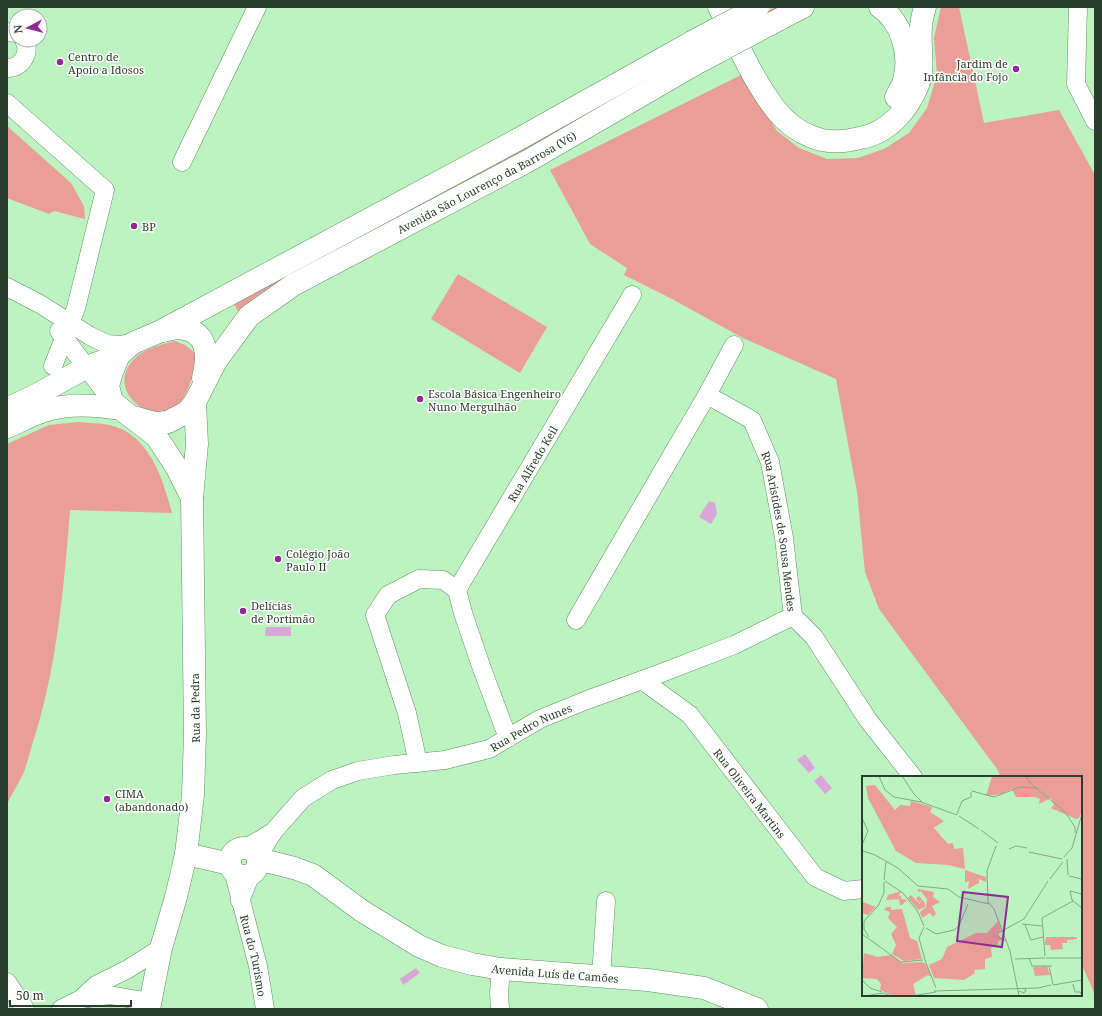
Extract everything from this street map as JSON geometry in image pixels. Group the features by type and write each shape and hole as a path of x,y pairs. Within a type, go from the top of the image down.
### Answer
{"main road":[{"path":"719,7 754,76 776,110 786,120 810,136 825,140 838,141 865,137 889,125 902,114 911,100 918,84 922,57 920,29 925,7"},
{"path":"732,7 782,97 799,114 814,123 831,126 848,126 864,123 879,115 893,103 904,81 907,56 902,37 896,23 880,7"},
{"name":"Avenida São Lourenço da Barrosa (V6)","path":"7,428 43,411 72,406 100,406 121,409 155,423 168,422 187,412 198,396 216,361 249,316 293,285 528,161 695,53 758,7"},
{"name":"Avenida São Lourenço da Barrosa (V6)","path":"7,409 87,367 161,331 516,140 695,53 778,20 803,7"},
{"name":"Avenida São Lourenço da Barrosa (V6)","path":"161,331 178,328 190,330 204,343 207,352 206,366 198,396"},
{"path":"126,349 112,372 108,386 121,409 156,436 177,468 192,498"},
{"name":"Rua da Pedra","path":"150,1006 161,948 186,854 193,795 195,734 192,498 197,444 198,396"},
{"name":"Avenida Luís de Camões","path":"186,854 247,864 294,868 313,876 362,911 419,946 442,956 472,964 501,969 648,980 704,988 757,1009"}],"street":[{"path":"182,162 257,7"},
{"path":"1078,7 1076,84 1095,121"},
{"path":"7,68 16,66 24,59 27,52 26,48"},
{"path":"7,103 105,190 76,308 49,379 38,394"},
{"path":"10,291 40,304 67,331 87,367 121,409"},
{"name":"Rua Alfredo Keil","path":"457,590 632,295"},
{"path":"40,304 53,346 53,366"},
{"path":"67,331 90,336 107,344 120,345 126,349"},
{"path":"576,620 707,395 734,345"},
{"name":"Rua Aristides de Sousa Mendes","path":"707,395 752,420 770,462 784,538 793,616 814,637 868,720 912,776"},
{"path":"418,762 407,713 375,615 388,595 419,578 443,580 457,590 478,658 508,738"},
{"name":"Rua Pedro Nunes","path":"247,864 303,798 332,780 358,771 394,764 445,760 489,749 540,720 587,700 734,645 793,616"},
{"name":"Rua Oliveira Martins","path":"642,680 690,715 815,877 844,891 862,889"},
{"name":"Rua do Turismo","path":"247,864 240,901 258,966 265,1009"},
{"path":"601,977 606,902"},
{"path":"61,1009 81,999 96,985 128,969 161,948"},
{"path":"500,1009 499,993 501,969"},
{"path":"7,982 25,1009"},
{"path":"81,999 109,995 150,1006"}],"shaded area":[{"path":"775,7 789,7 240,315 233,302"},
{"path":"941,7 959,7 984,123 1059,110 1095,175 1095,995 1082,965 1082,776 1000,776 997,769 879,609 865,572 857,492 836,379 743,338 624,275 627,268 590,244 550,170 741,75 777,131 799,148 827,159 858,158 884,149 909,133 927,108 937,75 934,38"},
{"path":"7,126 71,183 84,206 85,219 54,211 49,214 7,198"},
{"path":"458,274 547,327 520,373 431,319"},
{"path":"175,341 185,345 195,353 194,370 189,386 179,403 166,411 152,411 139,406 129,396 125,382 128,368 140,354 148,349"},
{"path":"78,422 109,425 123,430 134,437 144,447 159,472 172,513 70,510 62,597 54,656 48,685 26,766 7,804 7,444 49,425"},
{"path":"709,501 715,503 717,514 711,524 699,517"},
{"path":"266,627 291,627 291,636 265,636"},
{"path":"805,754 815,768 809,773 797,760"},
{"path":"821,775 832,788 825,794 814,781"},
{"path":"416,968 420,973 403,985 400,979"}],"place":[{"name":"Centro de Apoio a Idosos","path":"60,62"},
{"name":"Jardim de Infância do Fojo","path":"1016,69"},
{"name":"BP","path":"134,226"},
{"name":"Escola Básica Engenheiro Nuno Mergulhão","path":"420,399"},
{"name":"Colégio João Paulo II","path":"278,559"},
{"name":"Delícias de Portimão","path":"243,611"},
{"name":"CIMA (abandonado)","path":"107,799"}]}
